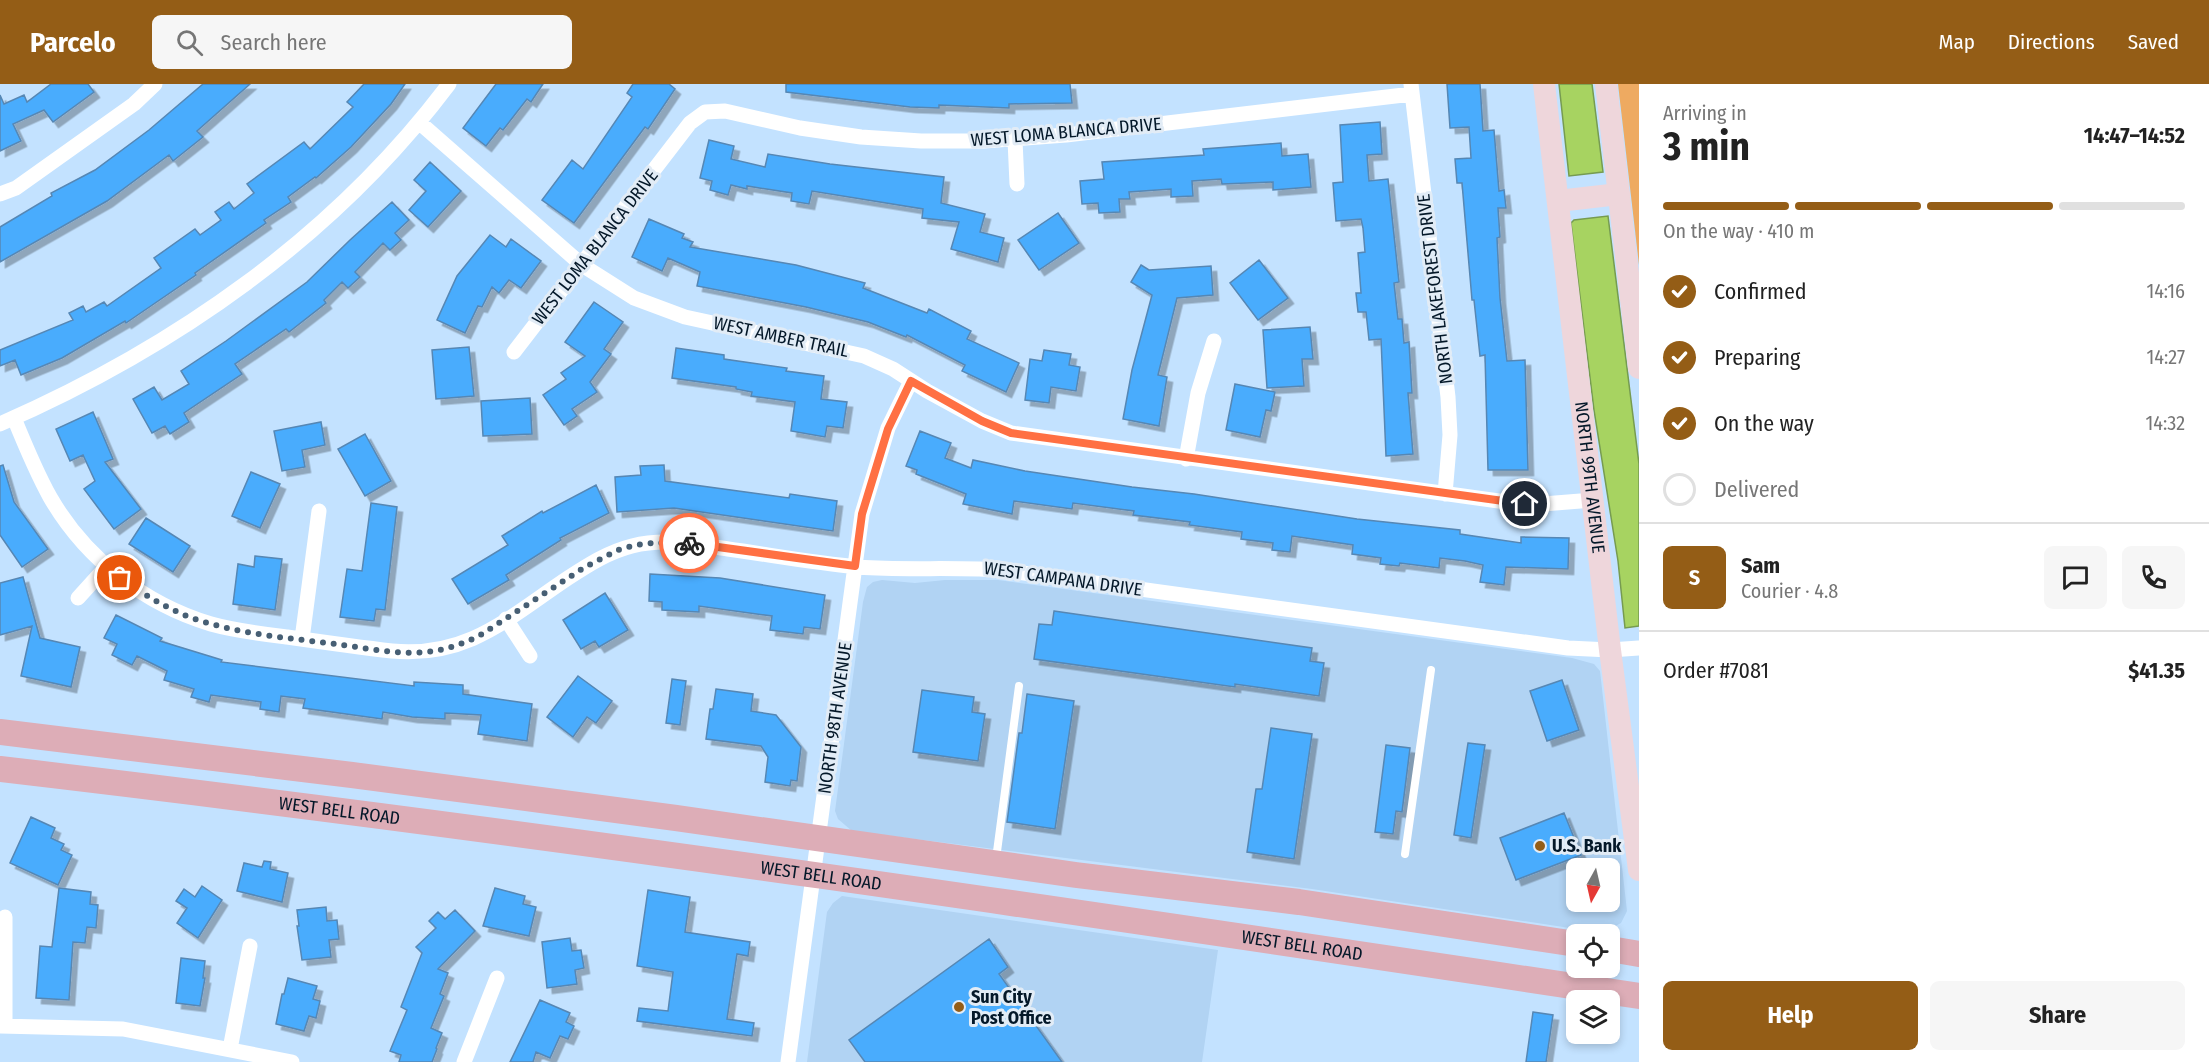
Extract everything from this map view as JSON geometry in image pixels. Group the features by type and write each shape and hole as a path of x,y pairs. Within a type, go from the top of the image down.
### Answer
{"main road":[{"name":"NORTH 99TH AVENUE","path":"1544,84 1610,650 1639,870"},
{"path":"1606,84 1639,368"},
{"path":"1558,201 1619,194"},
{"name":"WEST BELL ROAD","path":"0,732 676,818 1308,904 1566,943"},
{"path":"1626,762 1639,782"},
{"name":"WEST BELL ROAD","path":"0,769 406,820 814,875 1410,960 1639,996"},
{"path":"1620,951 1639,954"}],"street":[{"path":"0,194 16,188 134,104 155,84"},
{"path":"7,422 123,365 241,288 340,205 420,123 449,84"},
{"name":"WEST LOMA BLANCA DRIVE","path":"514,351 690,123 705,112 725,111 800,128 891,140 953,142 1015,140 1411,89"},
{"name":"NORTH LAKEFOREST DRIVE","path":"1411,89 1448,397 1450,444 1445,494"},
{"name":"WEST AMBER TRAIL","path":"420,123 582,265 626,294 668,312 848,351 879,362 982,421 1011,433 1186,459 1525,504 1593,500"},
{"path":"1015,140 1017,184"},
{"path":"1186,459 1198,393 1214,341"},
{"name":"NORTH 98TH AVENUE","path":"788,1062 862,514 885,439 911,381"},
{"name":"WEST CAMPANA DRIVE","path":"7,422 51,499 77,536 106,566 153,600 191,617 231,629 302,639 392,651 428,652 463,644 506,619 585,567 618,550 635,545 671,542 855,566 912,569 974,567 1568,648 1610,650 1639,648"},
{"path":"302,639 319,511"},
{"path":"78,598 106,566"},
{"path":"506,619 530,656"},
{"path":"5,917 2,1026 123,1029 292,1062"},
{"path":"230,1049 250,946"},
{"path":"464,1062 497,978"}],"lane":[{"path":"1405,854 1431,670"},
{"path":"996,863 1018,686"}],"shaded area":[{"path":"1559,84 1592,84 1603,172 1569,176"},
{"path":"1618,84 1639,84 1639,265"},
{"path":"1608,216 1639,464 1639,626 1625,628 1618,561 1594,410 1571,223 1574,220"},
{"path":"882,580 915,583 945,580 998,580 1572,658 1594,664 1600,671 1627,911 1619,924 1566,924 1566,927 1312,889 852,831 838,819 835,811 863,602 867,587 873,582"},
{"path":"842,896 1218,950 1202,1062 807,1062 827,912"}],"building":[{"path":"51,84 88,84 94,92 53,122 44,110 13,124 21,141 0,151 0,95 4,104 24,95 27,102"},
{"path":"203,84 250,84 197,131 203,137 173,161 169,155 107,201 0,262 0,227 52,196 51,193 95,170 149,130"},
{"path":"364,84 405,84 391,104 351,147 316,178 288,197 291,202 264,220 266,223 126,323 125,321 62,358 21,375 15,360 0,366 0,350 73,320 69,313 83,306 86,312 104,302 107,306 161,268 154,258 195,229 200,235 221,220 215,212 229,202 234,209 254,193 247,184 304,142 310,149 353,107 347,102"},
{"path":"496,84 543,84 531,102 527,99 503,130 500,128 486,146 463,128"},
{"path":"633,84 669,84 675,89 648,129 645,127 574,223 542,200 572,160 583,169 632,97 627,93"},
{"path":"786,84 1070,84 1072,103 1009,104 1009,108 939,105 939,108 910,107 786,92"},
{"path":"1447,84 1480,84 1483,131 1494,130 1499,191 1504,190 1506,208 1498,208 1500,298 1507,361 1525,360 1528,470 1488,470 1485,355 1480,356 1474,300 1472,300 1462,183 1457,183 1455,159 1471,158 1469,127 1450,128"},
{"path":"1380,122 1382,154 1367,155 1369,181 1388,179 1399,282 1394,283 1398,319 1402,319 1404,343 1409,342 1412,393 1408,393 1413,454 1386,456 1381,339 1369,340 1366,312 1358,312 1356,293 1361,293 1358,253 1365,252 1363,228 1361,219 1336,221 1333,183 1343,182 1340,125"},
{"path":"709,140 734,146 731,159 765,167 768,154 830,164 944,177 941,203 985,214 980,232 1004,238 998,262 951,249 959,222 922,218 923,209 812,191 809,204 791,201 792,193 747,186 747,189 731,185 728,195 710,190 712,181 700,178"},
{"path":"1281,143 1282,156 1308,154 1311,187 1273,190 1273,182 1222,184 1221,179 1192,181 1193,196 1171,197 1171,189 1129,192 1130,199 1119,199 1120,212 1099,213 1098,203 1082,204 1080,181 1104,179 1102,162 1204,155 1203,149"},
{"path":"430,162 461,191 428,227 409,210 426,191 414,180"},
{"path":"392,202 409,220 395,233 401,240 390,250 383,243 355,272 360,277 348,288 342,282 324,300 326,303 289,332 286,329 235,364 242,374 184,413 189,422 170,434 165,426 152,433 133,399 154,387 162,400 189,384 181,371 307,282"},
{"path":"1058,213 1079,243 1039,270 1018,240"},
{"path":"649,219 684,234 682,238 693,242 690,247 796,265 865,283 863,288 927,313 929,309 971,331 967,339 1019,363 1006,392 962,371 965,365 907,335 906,337 868,322 806,307 697,286 700,272 668,258 662,271 632,257"},
{"path":"490,235 506,247 511,239 541,261 521,288 509,280 499,293 492,287 482,307 478,306 465,333 437,320 457,276"},
{"path":"1259,260 1288,298 1258,320 1230,283"},
{"path":"1141,265 1149,270 1211,266 1213,295 1177,298 1158,375 1167,377 1159,426 1123,419 1132,370 1152,295 1131,282"},
{"path":"594,302 623,322 604,349 611,354 590,382 597,392 572,409 577,416 564,425 543,395 566,379 561,373 585,356 565,342"},
{"path":"1310,327 1313,359 1302,359 1304,386 1267,388 1263,330"},
{"path":"469,347 474,396 436,399 432,350"},
{"path":"676,348 724,355 724,359 787,368 786,371 824,376 821,399 847,402 843,428 827,426 825,437 791,431 795,402 751,396 752,392 736,389 736,387 672,378"},
{"path":"1044,350 1071,354 1069,365 1080,367 1076,391 1051,387 1049,403 1025,400 1030,359 1042,361"},
{"path":"1235,384 1275,392 1271,411 1266,410 1260,437 1226,430"},
{"path":"530,398 532,434 483,436 481,401"},
{"path":"93,412 113,459 105,462 141,509 114,529 84,489 95,481 83,455 70,461 56,429"},
{"path":"321,422 325,445 302,450 305,467 282,471 274,431"},
{"path":"920,431 951,443 945,458 971,468 973,460 1025,471 1132,487 1357,519 1460,530 1460,534 1521,543 1521,537 1569,538 1568,569 1506,567 1504,585 1480,582 1483,565 1465,561 1440,558 1439,568 1400,563 1399,566 1380,564 1381,558 1352,554 1353,545 1292,536 1290,552 1272,550 1273,543 1241,539 1242,532 1189,525 1190,522 1133,515 1134,511 1073,503 1072,509 1014,501 1012,514 963,504 966,494 916,474 917,470 906,466"},
{"path":"365,434 391,481 365,496 338,449"},
{"path":"3,465 14,502 48,549 22,567 0,535 0,466"},
{"path":"664,465 665,481 789,498 790,494 837,501 833,531 674,508 617,512 615,477 641,475 640,466"},
{"path":"251,472 280,484 260,528 232,516"},
{"path":"596,485 609,513 560,538 561,540 506,575 509,580 468,604 452,579 508,545 502,536 542,511 543,513"},
{"path":"371,503 397,507 385,610 376,609 374,621 340,617 347,569 362,571"},
{"path":"146,518 190,546 173,572 129,544"},
{"path":"255,556 282,559 275,610 233,604 238,564 254,567"},
{"path":"650,574 720,578 825,595 820,629 804,627 803,634 770,630 772,616 699,606 699,612 662,610 662,602 649,601"},
{"path":"23,577 40,638 80,647 71,687 21,676 32,626 0,635 0,583"},
{"path":"605,593 628,630 599,647 595,641 581,649 563,620"},
{"path":"1054,611 1312,648 1310,661 1324,663 1319,696 1235,684 1235,687 1034,659 1039,624 1052,625"},
{"path":"116,615 162,638 160,641 222,660 221,662 414,686 414,682 463,685 463,694 532,704 527,741 478,734 481,715 445,713 445,719 383,712 382,719 303,708 305,699 281,696 279,712 260,709 261,702 211,695 209,702 191,697 194,689 164,680 167,671 137,656 132,665 112,655 117,644 104,638"},
{"path":"578,676 612,701 596,723 587,717 573,737 547,717"},
{"path":"672,679 686,681 680,725 666,723"},
{"path":"1562,680 1579,730 1547,741 1530,691"},
{"path":"716,689 753,694 751,711 776,715 801,747 797,781 791,780 790,786 765,782 768,757 761,746 706,739 710,709 713,709"},
{"path":"922,690 974,697 972,712 985,714 978,761 913,752"},
{"path":"1027,694 1074,701 1055,829 1007,822 1019,733 1022,733"},
{"path":"1271,728 1312,734 1294,859 1247,852 1256,789 1262,789"},
{"path":"1468,743 1485,745 1471,838 1454,835"},
{"path":"1386,745 1410,748 1402,812 1396,811 1393,834 1375,832"},
{"name":"U.S. Bank","path":"1564,813 1581,855 1566,858 1566,861 1516,880 1500,838"},
{"path":"31,817 55,828 51,838 64,844 61,850 72,855 58,885 10,863"},
{"path":"264,861 271,862 270,869 288,873 282,902 237,891 244,863 262,867"},
{"path":"202,886 222,900 198,938 177,923 187,908 176,901 184,889 195,897"},
{"path":"59,888 91,892 90,904 98,905 96,928 87,927 85,943 73,942 69,1000 36,998 40,946 52,947"},
{"path":"495,888 525,896 523,904 536,907 529,936 483,926"},
{"path":"648,890 690,897 685,932 750,942 748,956 737,954 727,1019 754,1023 752,1036 637,1021 639,1008 668,1011 673,972 637,966"},
{"path":"326,907 327,921 337,920 339,939 329,940 331,957 302,960 297,910"},
{"path":"455,910 475,931 438,969 448,973 440,994 444,996 431,1028 442,1033 437,1049 432,1062 399,1062 401,1055 390,1051 407,1010 401,1007 422,953 416,947 436,928 429,921 438,912 445,919"},
{"path":"570,938 572,951 581,950 584,968 575,970 577,984 547,988 542,942"},
{"name":"Sun City Post Office","path":"989,939 1008,967 999,974 1062,1062 865,1062 849,1040"},
{"path":"181,958 205,961 203,978 205,978 200,1006 176,1003"},
{"path":"288,978 317,986 313,999 320,1001 316,1018 309,1016 304,1031 276,1024"},
{"path":"540,1000 570,1013 566,1022 574,1026 568,1039 560,1036 550,1058 536,1052 533,1062 510,1062"},
{"path":"1533,1012 1553,1015 1546,1062 1526,1062"}],"way so far":[{"path":"120,578 171,609 231,629 392,651 428,652 463,644 479,636 601,557 635,545 689,543"}],"place":[{"name":"U.S. Bank","path":"1540,846"},
{"name":"Sun City Post Office","path":"959,1007"}],"route":[{"path":"689,543 855,566 862,514 888,429 911,381 982,421 1011,433 1186,459 1525,504"}]}
